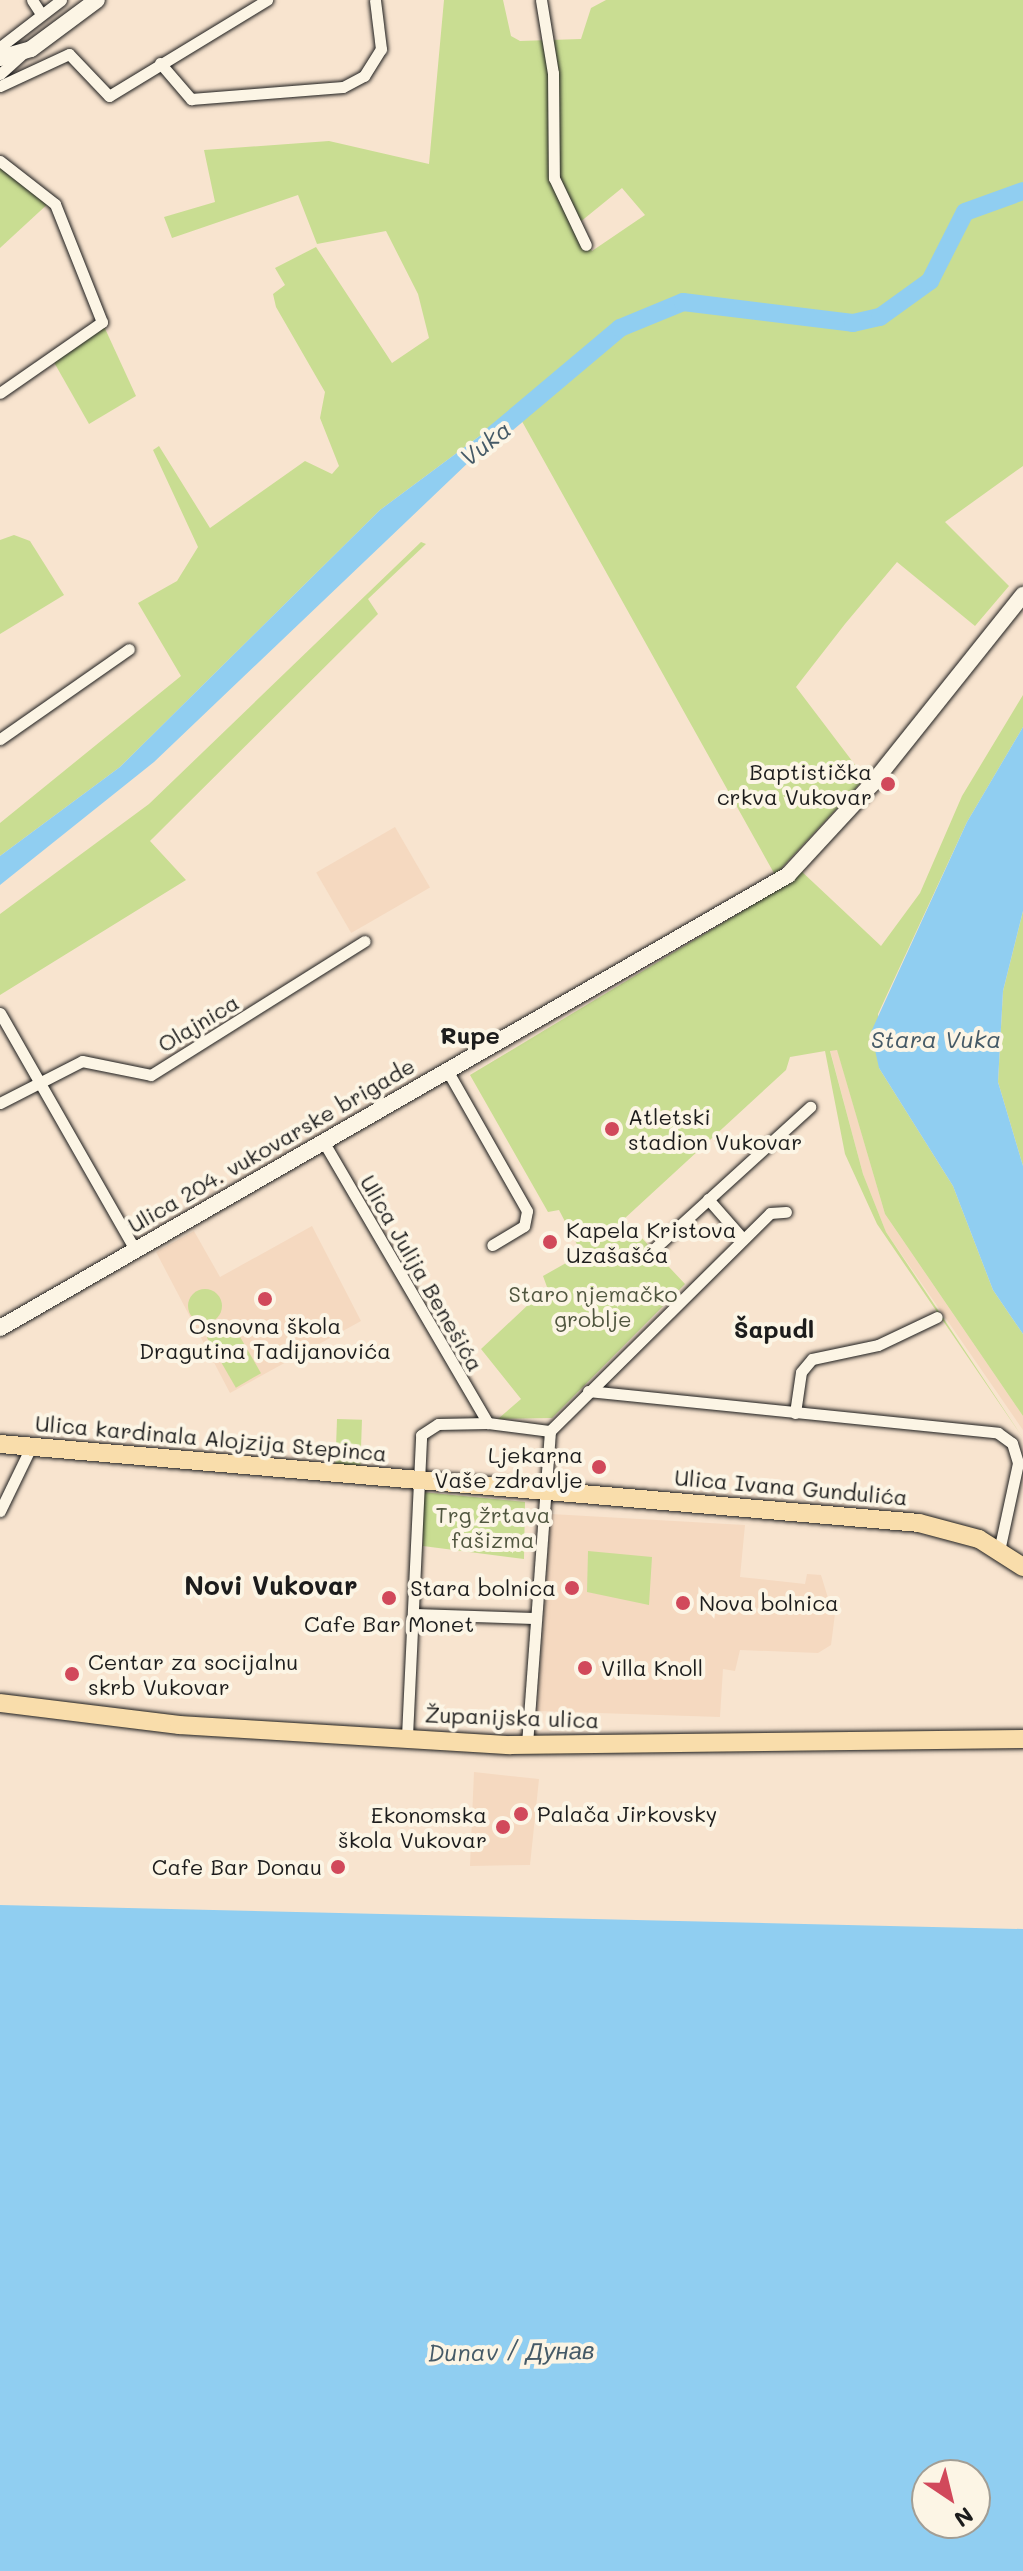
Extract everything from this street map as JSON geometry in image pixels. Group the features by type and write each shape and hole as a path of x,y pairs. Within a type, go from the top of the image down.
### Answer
{"main road":[{"name":"Ulica kardinala Alojzija Stepinca","path":"0,1444 418,1479"},
{"path":"418,1479 545,1490"},
{"name":"Ulica Ivana Gundulića","path":"545,1490 919,1523 999,1551 1023,1567"},
{"name":"Županijska ulica","path":"0,1703 179,1725 527,1745 1023,1739"}],"street":[{"path":"32,0 41,14"},
{"path":"0,47 61,0"},
{"path":"0,74 24,52 97,0"},
{"path":"0,86 69,54 109,96 267,0"},
{"path":"160,63 191,99 343,87 364,76 381,49 375,0"},
{"path":"541,0 553,73 554,178 586,245"},
{"path":"0,58 24,52"},
{"path":"0,161 55,204 102,322 0,393"},
{"name":"Ulica 204. vukovarske brigade","path":"0,1328 134,1248 788,875 865,793 1023,595"},
{"path":"0,739 129,649"},
{"name":"Olajnica","path":"0,1103 38,1080 82,1061 151,1075 365,941"},
{"path":"0,1013 134,1248"},
{"path":"447,1070 527,1211 524,1226 492,1245"},
{"path":"655,1248 810,1107"},
{"name":"Ulica Julija Benešića","path":"323,1141 488,1423"},
{"path":"708,1199 743,1239"},
{"path":"527,1745 550,1431 770,1213 786,1212"},
{"path":"795,1413 801,1372 812,1359 878,1345 937,1317"},
{"path":"588,1391 1007,1437 1018,1463 999,1551"},
{"path":"407,1736 418,1479 427,1427 488,1423 550,1431"},
{"path":"0,1511 31,1447"},
{"path":"413,1614 535,1618"}],"shaded area":[{"path":"395,827 430,888 351,933 316,872"},
{"path":"837,1049 885,1214 1023,1416 1023,1430 886,1232 863,1174 830,1050"},
{"name":"Osnovna škola Dragutina Tadijanovića","path":"312,1226 361,1321 230,1393 156,1252 194,1231 220,1277"},
{"path":"551,1514 745,1525 740,1577 805,1584 807,1574 821,1575 828,1598 837,1598 831,1645 818,1653 740,1650 735,1671 723,1669 720,1717 537,1711"},
{"name":"Ekonomska škola Vukovar","path":"474,1772 539,1779 530,1865 470,1866"}],"green space":[{"path":"444,0 503,0 511,36 520,41 581,39 591,8 606,0 1023,0 1023,466 945,522 1009,586 975,626 897,562 845,624 796,687 865,778 775,875 519,416 489,429 380,510 120,767 0,856 0,823 181,676 138,603 177,581 198,547 153,450 159,446 210,528 305,461 332,474 339,466 320,418 325,392 276,307 273,294 285,285 275,268 316,247 392,363 429,338 418,294 386,231 317,244 298,195 172,238 164,217 215,202 204,150 329,141 429,164","holes":["622,188 645,215 592,251 574,227"]},
{"path":"0,161 52,200 0,248"},
{"path":"102,322 136,396 89,424 51,357"},
{"path":"14,535 30,541 64,595 0,634 0,540"},
{"path":"421,542 426,544 368,599 378,614 150,841 186,880 0,995 0,914 149,804"},
{"name":"Staro njemačko groblje","path":"1023,695 1023,727 967,822 878,1014 879,1068 953,1186 993,1290 1023,1334 1023,1416 885,1214 837,1050 830,1051 863,1174 886,1232 1023,1438 877,1224 845,1154 825,1051 790,1057 786,1070 624,1219 685,1284 552,1418 498,1419 521,1399 481,1349 547,1287 543,1276 582,1254 559,1210 548,1212 470,1075 751,906 799,869 881,946 920,893 962,796"},
{"path":"1023,911 1023,1166 998,1082 1003,991"},
{"path":"205,1289 217,1294 222,1306 217,1318 205,1323 193,1318 188,1306 193,1294"},
{"path":"232,1323 261,1373 236,1388 207,1338"},
{"path":"337,1419 362,1420 360,1466 335,1465"},
{"name":"Trg žrtava fašizma","path":"422,1492 525,1502 524,1559 423,1546"},
{"path":"588,1551 652,1557 649,1605 587,1592"}],"water":[{"path":"513,420 154,762 0,885 0,856 120,767 380,510 489,429"},
{"name":"Stara Vuka","path":"1023,727 1023,911 1003,991 998,1082 1023,1166 1023,1334 993,1290 953,1186 879,1068 871,1032 967,822"},
{"name":"Dunav / Дунав","path":"0,1905 1023,1929 1023,2571 0,2571"}],"waterway":[{"name":"Vuka","path":"493,435 620,328 683,302 853,323 880,317 930,281 965,212 1023,191"}],"place":[{"name":"Baptistička crkva Vukovar","path":"888,784"},
{"name":"Atletski stadion Vukovar","path":"612,1129"},
{"name":"Kapela Kristova Uzašašća","path":"550,1242"},
{"name":"Osnovna škola Dragutina Tadijanovića","path":"265,1299"},
{"name":"Ljekarna Vaše zdravlje","path":"599,1467"},
{"name":"Stara bolnica","path":"572,1588"},
{"name":"Cafe Bar Monet","path":"389,1598"},
{"name":"Nova bolnica","path":"683,1603"},
{"name":"Villa Knoll","path":"585,1668"},
{"name":"Centar za socijalnu skrb Vukovar","path":"72,1674"},
{"name":"Palača Jirkovsky","path":"521,1814"},
{"name":"Ekonomska škola Vukovar","path":"503,1827"},
{"name":"Cafe Bar Donau","path":"338,1867"}],"district":[{"name":"Rupe","path":"470,1035"},
{"name":"Šapudl","path":"774,1329"},
{"name":"Novi Vukovar","path":"271,1586"}]}
